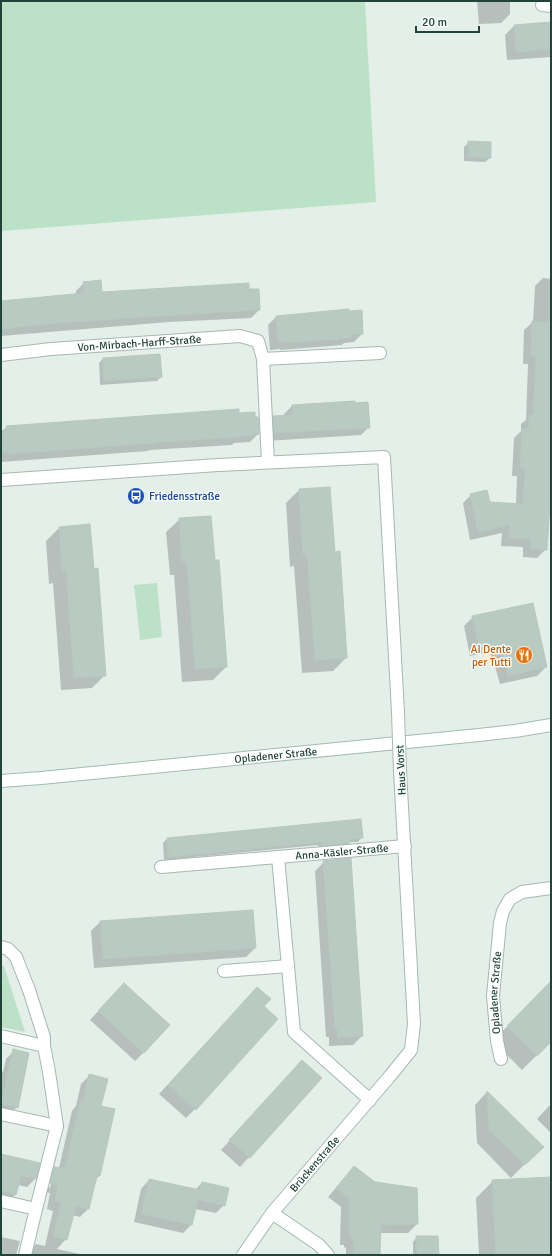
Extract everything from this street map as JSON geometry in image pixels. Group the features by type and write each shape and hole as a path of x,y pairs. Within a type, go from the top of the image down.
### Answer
{"street":[{"name":"Von-Mirbach-Harff-Straße","path":"1,355 51,349 240,336 258,341 263,359 268,462"},
{"path":"263,359 380,353"},
{"name":"Haus Vorst","path":"268,462 384,457 414,1024 411,1050 390,1076"},
{"path":"1,480 268,462"},
{"name":"Opladener Straße","path":"1,781 472,736 551,725"},
{"name":"Anna-Käsler-Straße","path":"161,867 405,846"},
{"name":"Anna-Käsler-Straße","path":"278,857 294,1032 370,1100"},
{"name":"Opladener Straße","path":"501,1059 497,1041 493,996 500,923 503,911 510,899 522,892 551,888"},
{"path":"1,947 8,949 16,957 29,990 44,1037 44,1046 57,1126 25,1255"},
{"path":"224,971 288,966"},
{"path":"1,1036 44,1046"},
{"name":"Brückenstraße","path":"242,1255 272,1213 390,1076"},
{"path":"1,1114 57,1126"},
{"path":"1,1201 36,1209"},
{"path":"272,1213 319,1245 328,1255"}],"green space":[{"path":"1,1 365,1 376,202 1,231"},
{"path":"157,583 162,637 140,640 134,585"},
{"path":"1,966 4,966 25,1032 1,1027"}],"building":[{"path":"551,22 551,49 516,52 514,25"},
{"path":"468,141 491,142 491,158 468,157"},
{"path":"101,280 102,292 249,283 249,289 259,289 260,310 59,323 1,329 1,301 84,293 83,282"},
{"path":"349,309 349,311 362,310 363,334 351,335 351,338 287,343 287,341 278,342 276,316"},
{"path":"532,321 551,322 551,489 547,550 531,549 531,539 509,538 510,525 478,532 470,494 487,490 490,502 523,504 525,468 520,468 522,429 529,428 529,415 533,415 536,356 531,356"},
{"path":"160,354 162,377 104,381 103,358"},
{"path":"355,401 355,403 368,402 370,428 274,433 273,416 293,415 292,405"},
{"path":"239,409 239,413 255,412 255,417 258,417 259,434 241,437 9,454 9,452 1,453 1,431 7,430 6,426"},
{"path":"330,487 335,552 340,551 347,658 315,660 307,554 303,554 299,489"},
{"path":"211,516 215,560 219,560 227,667 195,669 187,562 182,562 179,518"},
{"path":"90,524 94,569 98,568 106,676 74,678 66,571 62,571 59,527"},
{"path":"533,603 547,667 508,676 503,654 501,655 498,644 479,648 472,616"},
{"path":"361,819 363,838 350,839 350,843 322,846 322,842 169,857 167,838"},
{"path":"351,858 363,1036 338,1038 337,1029 335,1029 323,861"},
{"path":"253,910 256,948 103,959 100,921"},
{"path":"551,981 551,1042 537,1056 507,1026"},
{"path":"124,983 170,1025 144,1053 98,1011"},
{"path":"257,987 271,999 264,1006 278,1019 196,1110 168,1085"},
{"path":"13,1049 29,1053 18,1108 1,1104"},
{"path":"302,1060 322,1078 250,1158 229,1140"},
{"path":"89,1074 108,1079 101,1106 115,1109 100,1176 97,1176 89,1209 76,1206 67,1240 53,1237 61,1203 55,1201 58,1185 50,1183 54,1167 65,1168 80,1101 83,1102"},
{"path":"487,1091 544,1147 525,1165 489,1130"},
{"path":"1,1154 40,1163 36,1179 21,1176 16,1195 1,1191"},
{"path":"354,1166 375,1182 417,1188 418,1224 381,1225 380,1255 353,1255 354,1239 352,1239 353,1237 349,1237 349,1198 336,1188"},
{"path":"551,1177 551,1255 496,1255 492,1180"},
{"path":"149,1179 200,1190 202,1182 229,1188 225,1206 198,1200 192,1225 141,1214"},
{"path":"416,1236 438,1236 439,1255 417,1255"}],"place":[{"name":"Friedensstraße","path":"136,496"},
{"name":"AI Dente per Tutti","path":"524,655"}]}
